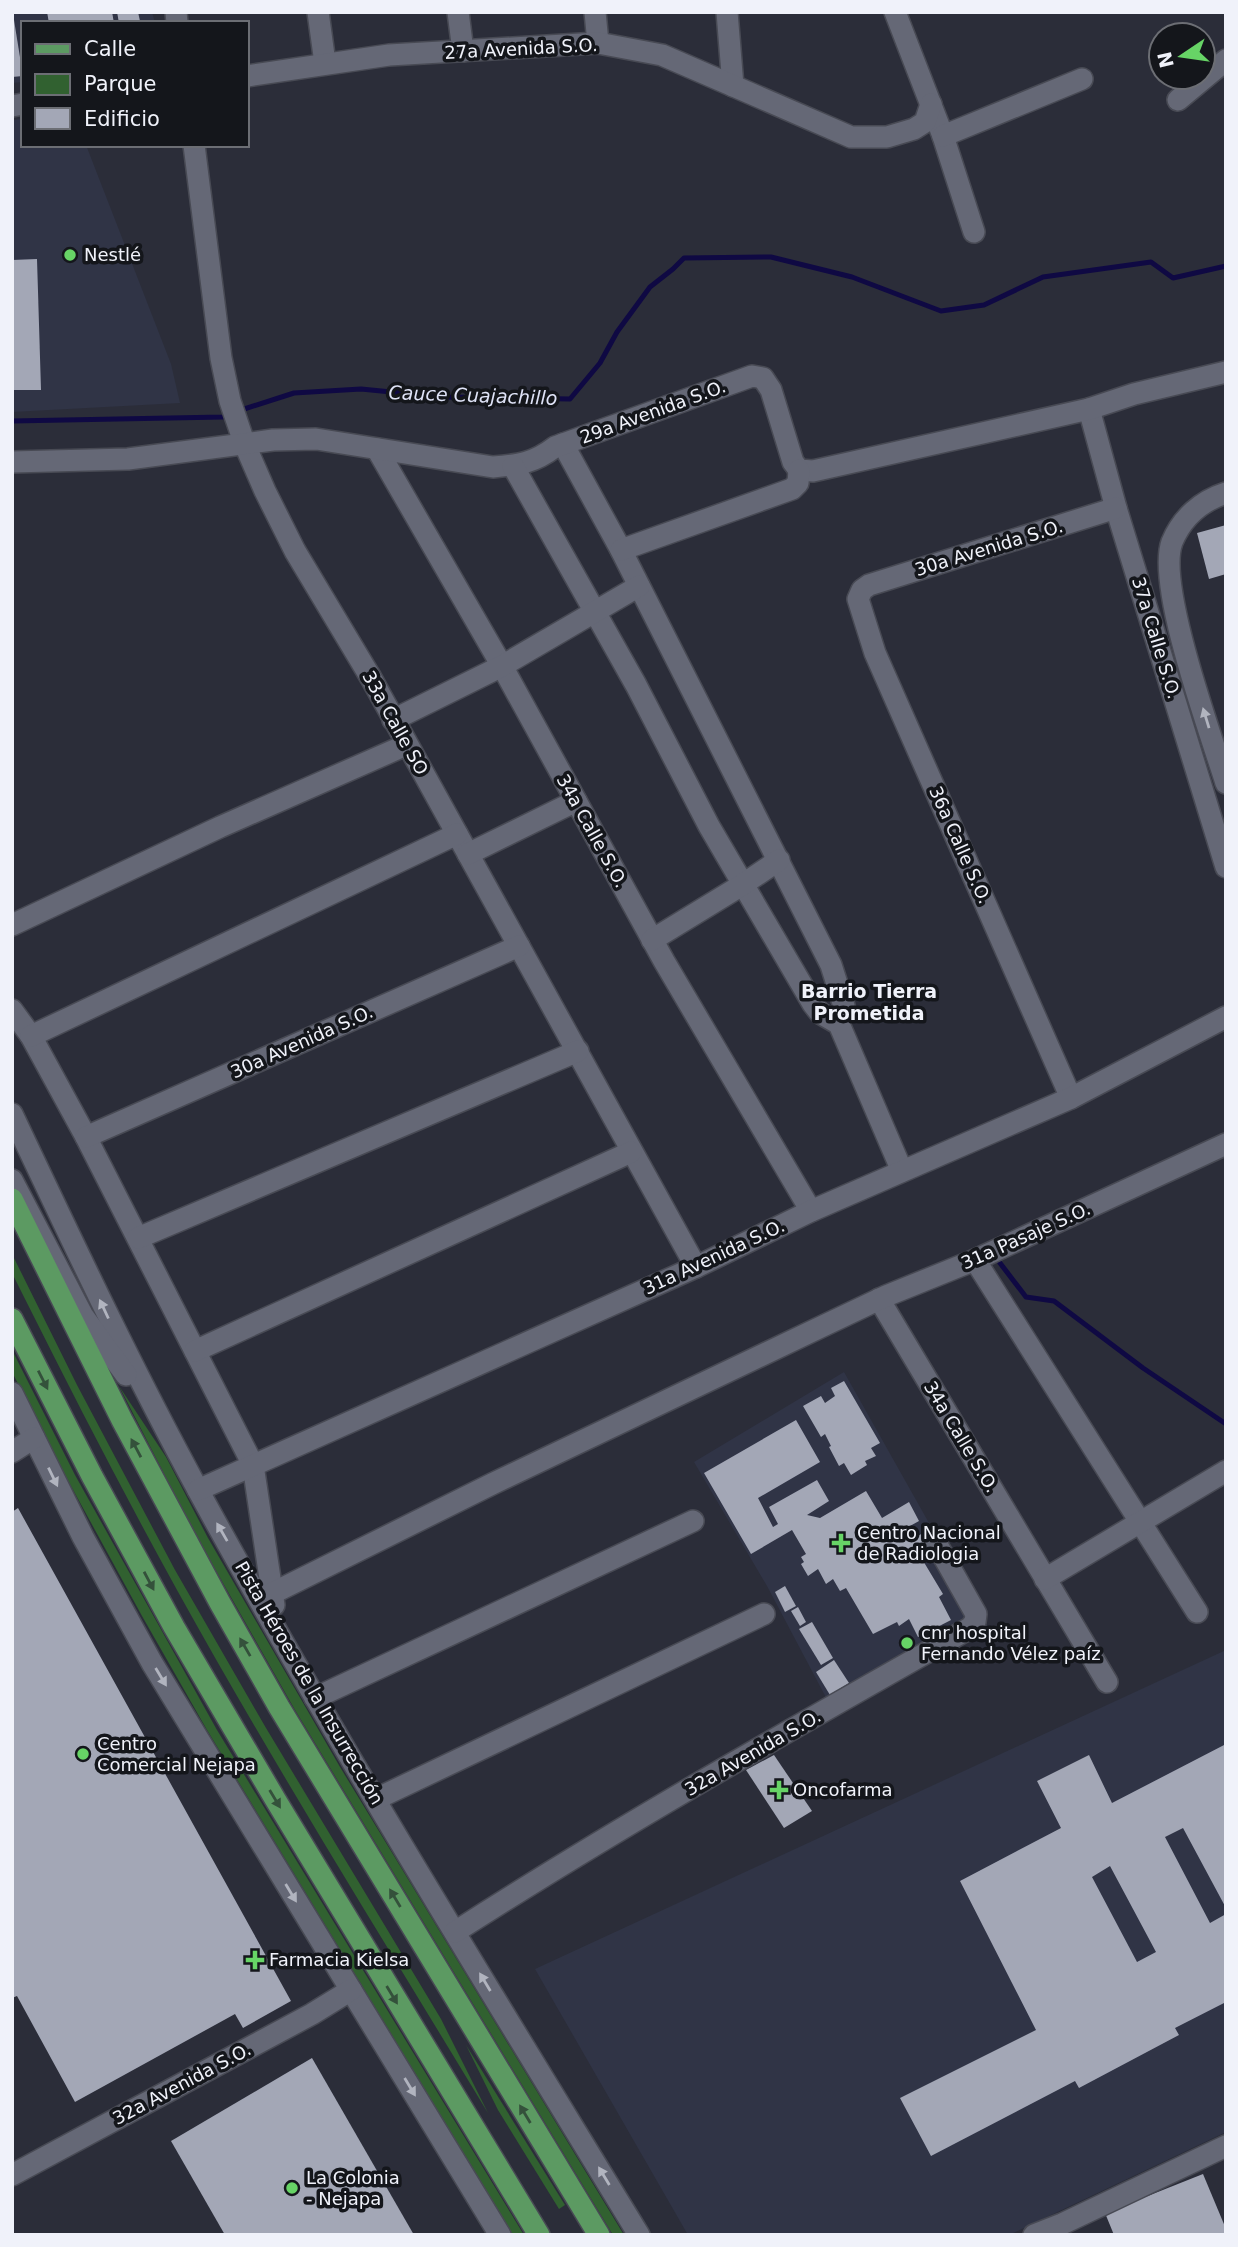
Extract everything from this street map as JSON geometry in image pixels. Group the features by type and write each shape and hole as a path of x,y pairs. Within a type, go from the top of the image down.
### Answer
{"main road":[{"name":"Pista Héroes de la Insurrección","path":"12,1199 122,1420 226,1615 599,2235"},
{"path":"12,1319 92,1476 174,1627 539,2235"}],"street":[{"path":"318,12 325,63"},
{"path":"457,12 463,51"},
{"path":"595,12 598,43"},
{"path":"727,12 733,86"},
{"path":"895,12 943,136 974,232"},
{"name":"27a Avenida S.O.","path":"248,76 388,55 598,43 662,55 851,137 887,137 914,129 925,122 931,104"},
{"path":"1178,100 1226,60"},
{"path":"943,136 1082,79"},
{"name":"33a Calle SO","path":"194,147 221,358 230,401 243,439 295,551 371,678 696,1267"},
{"path":"621,550 792,489 798,483 799,470 813,471 1089,409 1134,394 1226,372"},
{"name":"29a Avenida S.O.","path":"12,462 128,459 243,439 316,439 493,467 513,466 538,459 555,447 752,376 763,377 771,390 793,462 799,470"},
{"name":"37a Calle S.O.","path":"1089,409 1116,508 1226,867"},
{"path":"563,444 621,550 779,860 836,979 844,1006 839,1024"},
{"name":"34a Calle S.O.","path":"377,449 502,666 652,940 811,1211"},
{"path":"513,466 636,685 742,885 813,1004 820,1013 839,1024 902,1171"},
{"path":"1226,493 1189,513 1172,543 1168,567 1175,610 1226,783"},
{"name":"30a Avenida S.O.","path":"862,590 870,585 1116,508"},
{"path":"393,720 502,666 639,586"},
{"name":"36a Calle S.O.","path":"862,590 858,599 875,653 1070,1098"},
{"path":"12,925 220,827 406,745"},
{"path":"468,854 576,801"},
{"path":"31,1037 457,834"},
{"path":"652,940 779,860"},
{"name":"30a Avenida S.O.","path":"86,1137 519,946"},
{"path":"12,1010 31,1037 86,1137 253,1465 276,1627"},
{"name":"31a Avenida S.O.","path":"198,1490 696,1267 811,1211 1070,1098 1226,1017"},
{"path":"138,1238 579,1051"},
{"name":"Pista Héroes de la Insurrección","path":"12,1114 108,1318 198,1490 315,1698 639,2235"},
{"name":"31a Pasaje S.O.","path":"273,1593 492,1484 879,1299 975,1261 1226,1144"},
{"path":"194,1351 631,1152"},
{"path":"12,1180 83,1316 168,1433"},
{"path":"975,1261 1197,1612"},
{"name":"34a Calle S.O.","path":"879,1299 1107,1682"},
{"path":"12,1393 83,1537 152,1662 500,2235"},
{"path":"12,1452 34,1438"},
{"path":"1045,1579 1226,1471"},
{"path":"315,1698 693,1521"},
{"name":"32a Avenida S.O.","path":"455,1932 564,1864 971,1628 976,1615 936,1543"},
{"path":"376,1799 764,1614"},
{"name":"32a Avenida S.O.","path":"12,2175 312,2014 351,1990"},
{"path":"1034,2235 1226,2146"}],"shaded area":[{"path":"12,12 152,12 154,21 21,21 21,82 12,83"},
{"name":"Nestlé","path":"21,119 21,147 87,147 171,364 180,403 12,412 12,120"},
{"name":"Centro Nacional de Radiologia","path":"844,1372 987,1626 864,1699 831,1707 767,1586 694,1462"},
{"path":"1226,1650 1226,2132 1009,2235 688,2235 535,1969"}],"green space":[{"path":"12,1254 77,1385 175,1570 266,1728 441,2019 488,2113 291,1787 177,1590 12,1273"},
{"path":"12,1350 75,1475 217,1730 524,2235 513,2235 207,1730 66,1477 12,1372"},
{"path":"119,1386 166,1457 208,1538 340,1767 624,2235 613,2235 295,1710 194,1532"},
{"path":"466,2045 565,2205 559,2209 498,2110"}],"building":[{"path":"47,12 112,12 114,21 49,21"},
{"path":"117,12 138,12 140,21 119,21"},
{"path":"14,20 21,76 12,77"},
{"path":"37,259 41,390 12,390 12,260"},
{"path":"1226,525 1226,574 1209,579 1197,533"},
{"path":"844,1381 880,1443 871,1448 876,1456 865,1461 867,1465 851,1475 844,1463 839,1466 825,1434 821,1437 803,1406 821,1396 825,1403 835,1396 831,1388"},
{"path":"796,1420 820,1462 758,1498 773,1527 778,1524 769,1507 817,1480 829,1501 807,1515 820,1518 866,1491 882,1518 909,1502 919,1521 910,1526 916,1537 923,1533 929,1542 916,1549 943,1594 939,1597 951,1620 918,1637 909,1619 899,1626 897,1622 873,1634 846,1588 840,1591 833,1579 826,1584 818,1569 808,1576 801,1564 804,1562 801,1557 806,1554 792,1530 751,1554 704,1473"},
{"name":"Centro Comercial Nejapa","path":"18,1508 291,2001 243,2028 235,2014 75,2102 17,1996 12,1998 12,1512"},
{"path":"785,1586 796,1606 785,1612 775,1592"},
{"path":"798,1607 806,1622 800,1626 791,1611"},
{"path":"812,1622 833,1658 821,1665 799,1629"},
{"path":"834,1660 849,1683 830,1695 816,1672"},
{"path":"1226,1744 1226,1908 1183,1828 1165,1837 1210,1923 1226,1914 1226,2002 1175,2028 1179,2035 1079,2088 1075,2081 931,2156 900,2098 1036,2030 960,1881 1061,1828 1037,1781 1089,1755 1112,1803","holes":["1110,1866 1156,1952 1137,1962 1092,1877"]},
{"name":"Oncofarma","path":"774,1755 812,1811 784,1828 746,1770"},
{"name":"La Colonia - Nejapa","path":"312,2058 414,2235 225,2235 171,2141"},
{"path":"1203,2174 1226,2229 1226,2235 1114,2235 1105,2213"}],"waterway":[{"name":"Cauce Cuajachillo","path":"238,411 294,393 361,389 442,397 570,399 600,363 617,332 650,287 684,258 771,257 852,277 941,311 984,305 1043,277 1151,262 1173,278 1226,266"},
{"name":"Cauce Cuajachillo","path":"12,421 223,417 229,414"},
{"path":"1000,1263 1026,1297 1054,1301 1143,1368 1226,1424"}],"place":[{"name":"Nestlé","path":"70,255"},
{"name":"Centro Nacional de Radiologia","path":"841,1543"},
{"name":"cnr hospital Fernando Vélez paíz","path":"907,1643"},
{"name":"Centro Comercial Nejapa","path":"83,1754"},
{"name":"Oncofarma","path":"779,1790"},
{"name":"Farmacia Kielsa","path":"255,1960"},
{"name":"La Colonia - Nejapa","path":"292,2188"}],"district":[{"name":"Barrio Tierra Prometida","path":"869,1002"}]}
